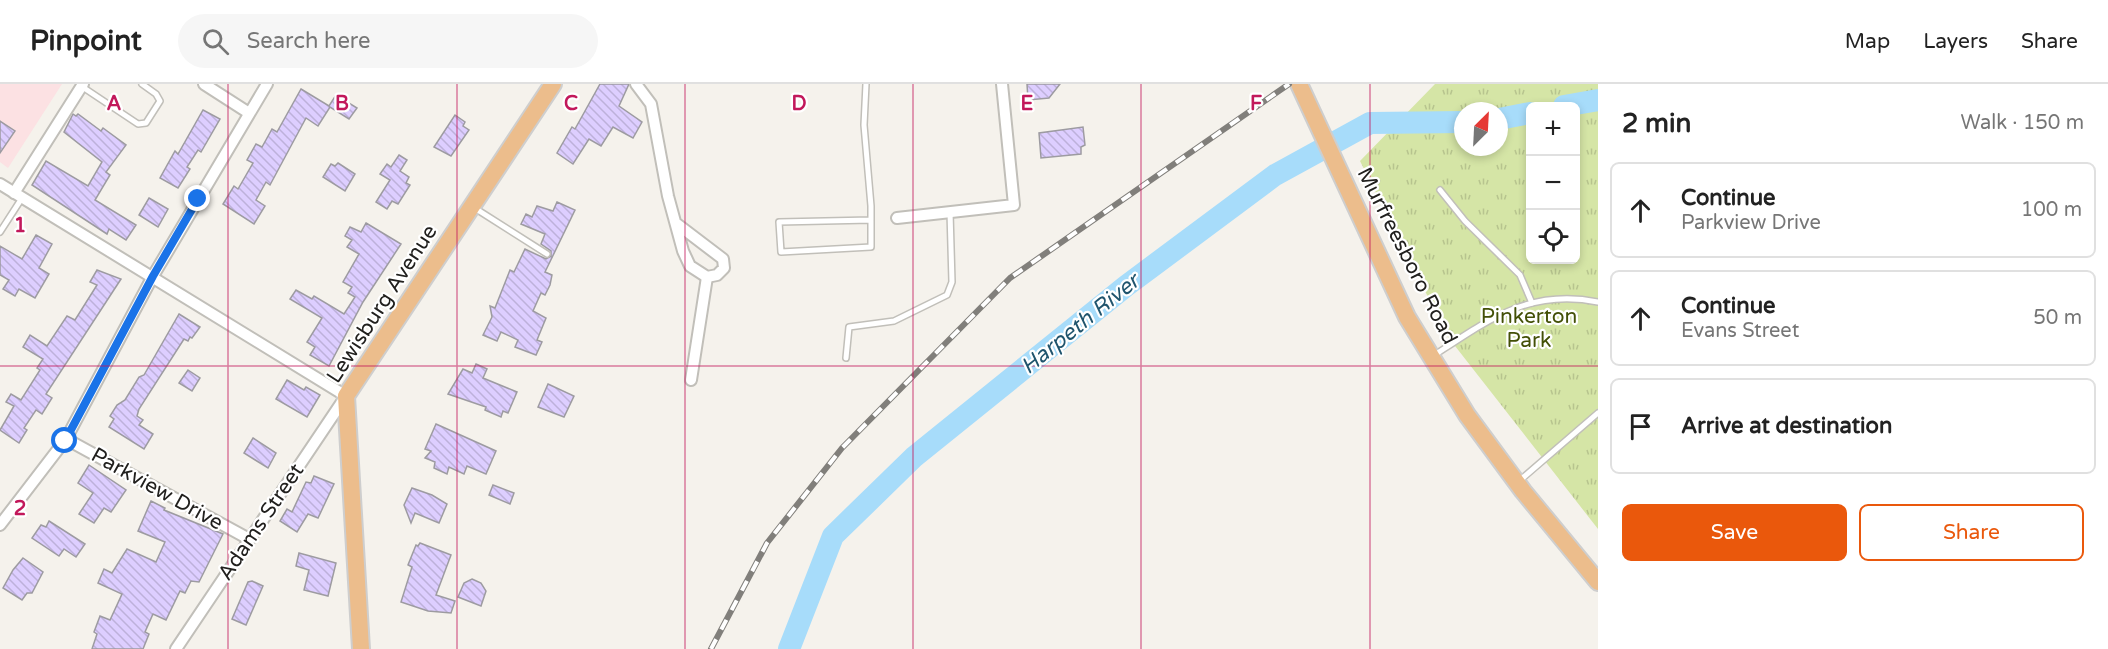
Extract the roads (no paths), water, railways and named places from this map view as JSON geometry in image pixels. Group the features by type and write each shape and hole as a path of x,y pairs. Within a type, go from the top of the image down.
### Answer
{"main road":[{"name":"Lewisburg Avenue","path":"361,649 346,396 553,84"},
{"name":"Murfreesboro Road","path":"1300,87 1407,317 1467,415 1517,483 1598,582"}],"street":[{"path":"204,84 249,113"},
{"name":"Parkview Drive","path":"0,525 66,439 153,276 267,84"},
{"path":"636,84 651,104 668,195 683,251 690,266 707,277 717,275 724,268 723,259 677,224"},
{"path":"897,218 1014,205 1002,84"},
{"path":"18,195 82,85"},
{"path":"0,183 346,396"},
{"path":"691,380 707,277"},
{"name":"Adams Street","path":"176,649 346,396"},
{"name":"Parkview Drive","path":"66,439 249,539"}],"lane":[{"path":"82,85 138,124 146,123 159,101 156,94 142,84"},
{"path":"866,84 864,125 871,220 871,247 781,252 779,222 871,220"},
{"path":"1440,190 1465,221 1520,275 1532,303"},
{"path":"0,232 18,195"},
{"path":"472,206 546,254"},
{"path":"846,358 849,327 894,321 946,295 952,282 950,212"},
{"path":"1432,357 1480,325 1545,298 1567,297 1598,302"},
{"path":"1517,483 1598,413"}],"waterway":[{"name":"Harpeth River","path":"1580,103 1598,100"},
{"name":"Harpeth River","path":"1508,117 1526,114"},
{"name":"Harpeth River","path":"789,649 833,536 914,457 1126,286 1275,175 1370,123 1454,122"}],"railway":[{"path":"711,649 767,543 842,448 1010,278 1289,84"}],"park label":[{"name":"Pinkerton Park","path":"1529,328"}]}
